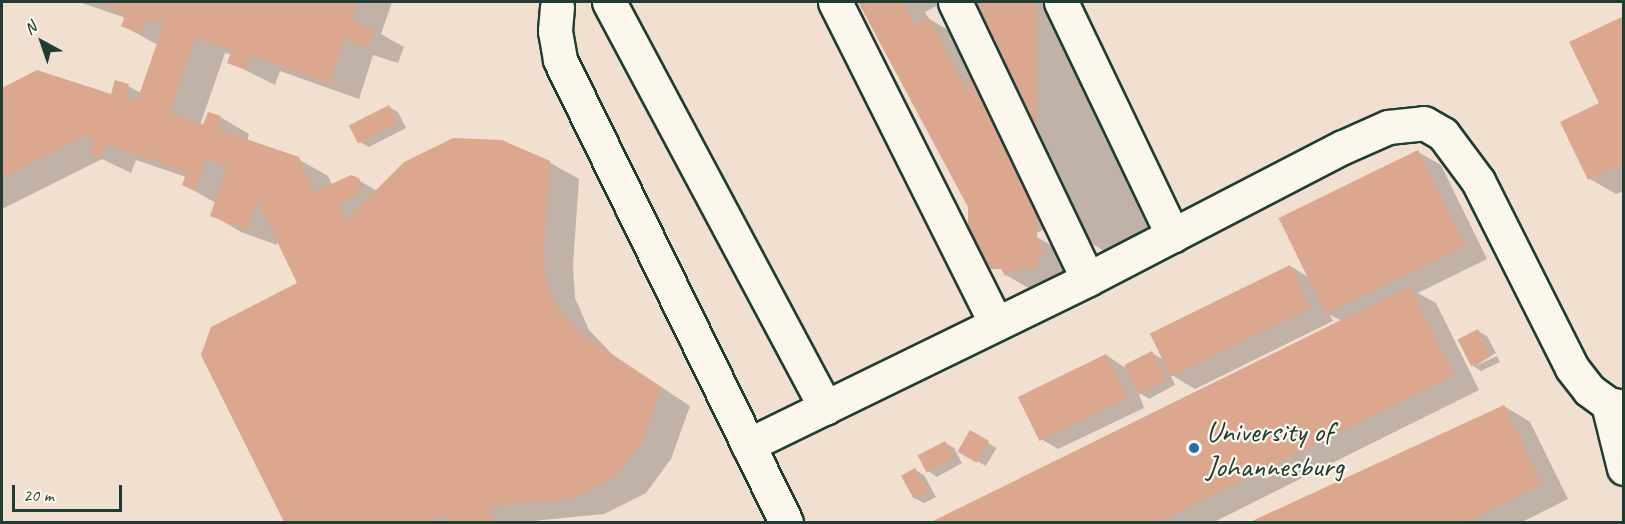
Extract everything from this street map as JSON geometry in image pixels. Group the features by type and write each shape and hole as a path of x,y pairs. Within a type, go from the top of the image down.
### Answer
{"lane":[{"path":"595,2 584,9 570,11 553,4 560,60 786,522"},
{"path":"609,2 826,408"},
{"path":"835,2 996,323"},
{"path":"955,2 1088,279"},
{"path":"1061,2 1173,236"},
{"path":"748,446 1088,279 1388,126 1424,123 1443,134 1478,181 1572,368 1589,390 1616,406 1623,468"}],"shaded area":[{"path":"2,2 1623,2 1623,522 2,522"}],"building":[{"path":"95,2 357,2 351,20 375,29 368,47 344,39 329,84 251,55 246,70 227,63 232,50 196,37 169,113 203,125 208,112 221,116 217,129 299,157 314,192 351,175 359,178 362,186 359,193 339,204 346,220 404,162 453,138 502,140 550,161 544,247 546,280 560,312 584,336 661,387 642,442 616,476 574,498 488,507 496,522 455,522 448,520 445,514 427,522 284,522 201,355 211,327 297,283 257,200 247,230 210,216 227,166 206,159 195,191 182,185 187,172 106,144 101,158 89,154 94,139 85,136 2,178 2,88 37,70 111,94 115,80 129,84 125,98 137,101 164,23 147,18 141,34 121,26 126,13"},
{"path":"858,2 902,2 915,25 928,17 1030,207 1008,219 1020,240 1034,233 1045,254 1005,276"},
{"path":"968,2 1037,2 1037,269 968,269"},
{"path":"1624,16 1624,163 1588,180 1560,122 1599,103 1569,42"},
{"path":"389,105 398,123 358,143 349,125"},
{"path":"1418,150 1465,246 1326,314 1279,218"},
{"path":"1290,265 1311,308 1171,377 1150,333"},
{"name":"University of Johannesburg","path":"1410,286 1454,375 1158,522 931,522"},
{"path":"1478,329 1492,356 1471,366 1458,339"},
{"path":"1152,351 1167,380 1139,394 1124,365"},
{"path":"1106,354 1127,398 1039,441 1018,397"},
{"name":"University of Johannesburg","path":"1504,405 1542,484 1467,522 1250,522"},
{"path":"970,430 989,441 977,463 958,452"},
{"path":"945,441 954,458 927,472 918,456"},
{"path":"915,468 928,491 914,498 901,476"}],"place":[{"name":"University of Johannesburg","path":"1194,448"}]}
